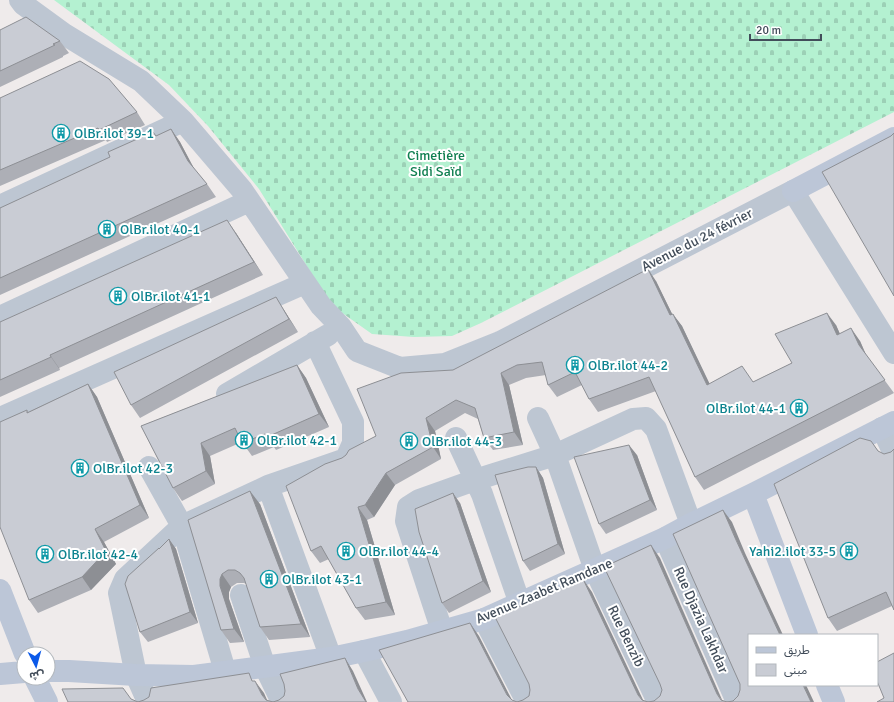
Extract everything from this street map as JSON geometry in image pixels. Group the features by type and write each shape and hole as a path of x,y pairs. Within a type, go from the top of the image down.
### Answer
{"main road":[{"name":"Avenue du 24 février","path":"793,191 894,138"},
{"name":"Avenue Zaabet Ramdane","path":"56,671 194,676 331,658 407,641 484,619 665,538 888,425"},
{"path":"753,494 808,634"},
{"path":"0,590 22,646"},
{"path":"0,674 16,673"},
{"path":"39,686 47,702"},
{"path":"827,686 834,702"}],"street":[{"name":"Avenue du 24 février","path":"20,0 23,4 64,34 141,81 183,121 242,190 321,306 341,327 357,351 400,368 445,364 500,342 793,191"},
{"path":"76,65 97,55"},
{"path":"0,206 183,121"},
{"path":"793,191 894,353"},
{"path":"0,316 249,201"},
{"path":"0,418 305,283"},
{"path":"227,394 341,327"},
{"path":"148,702 136,675 119,593 126,579 182,526 268,486 346,459 353,443 353,422 315,342"},
{"name":"Rue Benzib","path":"538,418 555,456 595,570 658,702"},
{"path":"442,631 406,521 408,507 419,500 475,480 555,456 633,419 646,418 656,429 691,524"},
{"path":"888,425 894,454"},
{"path":"456,438 482,494 520,604"},
{"path":"149,467 182,526 225,671"},
{"path":"268,486 331,658"},
{"name":"Rue Djazia Lakhdar","path":"665,538 737,702"},
{"path":"241,595 265,666 282,702"},
{"path":"484,619 527,702"},
{"path":"364,651 391,702"}],"green space":[{"name":"Cimetière Sidi Saïd","path":"54,0 894,0 894,112 481,323 452,336 414,337 372,334 331,305 259,189 208,126 169,85"}],"building":[{"path":"26,17 60,41 53,44 55,45 0,71 0,30"},
{"name":"OlBr.ilot 39-1","path":"80,61 109,79 137,112 99,130 98,128 0,170 0,98"},
{"path":"171,129 188,161 207,184 0,278 0,208 110,157 108,152 153,132 156,136"},
{"path":"894,133 894,296 822,172 891,136"},
{"path":"227,220 254,262 50,355 51,357 0,380 0,322"},
{"path":"648,269 670,315 673,314 707,385 742,366 753,382 792,363 775,334 827,313 837,335 851,328 859,345 885,380 695,477 649,377 589,399 575,372 548,385 542,362 517,365 501,373 514,432 484,438 475,408 456,400 426,418 433,447 386,473 365,505 358,507 386,602 356,608 321,546 311,551 286,486 325,464 342,458 349,450 376,436 357,389 401,373 453,370"},
{"path":"276,297 289,319 131,405 114,372"},
{"name":"OlBr.ilot 42-1","path":"297,365 319,414 267,437 265,434 242,443 235,428 201,443 206,471 173,488 141,426"},
{"path":"88,384 140,505 95,529 106,551 82,577 29,600 0,527 0,422 27,410 27,413"},
{"name":"Yahi2.ilot 33-5","path":"860,438 871,441 878,451 884,454 891,452 894,449 894,610 886,592 828,618 774,484"},
{"path":"629,445 650,500 599,524 574,457"},
{"path":"528,467 536,467 558,544 523,561 495,475"},
{"name":"OlBr.ilot 43-1","path":"250,491 301,624 260,627 244,578 235,570 228,570 222,574 220,586 234,629 221,630 188,520"},
{"path":"453,493 483,581 442,603 419,532 415,509"},
{"path":"723,510 780,634 748,634 748,686 803,686 811,702 727,702 733,701 738,696 740,684 673,534"},
{"path":"169,539 190,612 140,632 125,584 128,576"},
{"path":"651,545 717,694 721,700 727,702 648,702 654,701 660,696 662,690 604,567"},
{"path":"583,579 638,695 642,700 648,702 517,702 529,696 529,684 495,617"},
{"path":"470,623 507,695 512,700 517,702 408,702 379,650"},
{"path":"894,653 894,702 877,702 884,698 878,683 878,661"},
{"path":"345,658 358,689 366,702 273,702 284,696 284,684 280,674"},
{"path":"249,673 252,681 255,681 266,700 273,702 138,702 149,697 151,688"},
{"path":"123,688 131,699 138,702 68,702 62,689"}],"place":[{"name":"OlBr.ilot 39-1","path":"61,133"},
{"name":"OlBr.ilot 40-1","path":"107,229"},
{"name":"OlBr.ilot 41-1","path":"118,296"},
{"name":"OlBr.ilot 44-2","path":"575,365"},
{"name":"OlBr.ilot 44-1","path":"799,408"},
{"name":"OlBr.ilot 42-1","path":"244,440"},
{"name":"OlBr.ilot 44-3","path":"409,441"},
{"name":"OlBr.ilot 42-3","path":"80,468"},
{"name":"OlBr.ilot 44-4","path":"346,551"},
{"name":"Yahi2.ilot 33-5","path":"849,551"},
{"name":"OlBr.ilot 42-4","path":"45,554"},
{"name":"OlBr.ilot 43-1","path":"269,579"}]}
